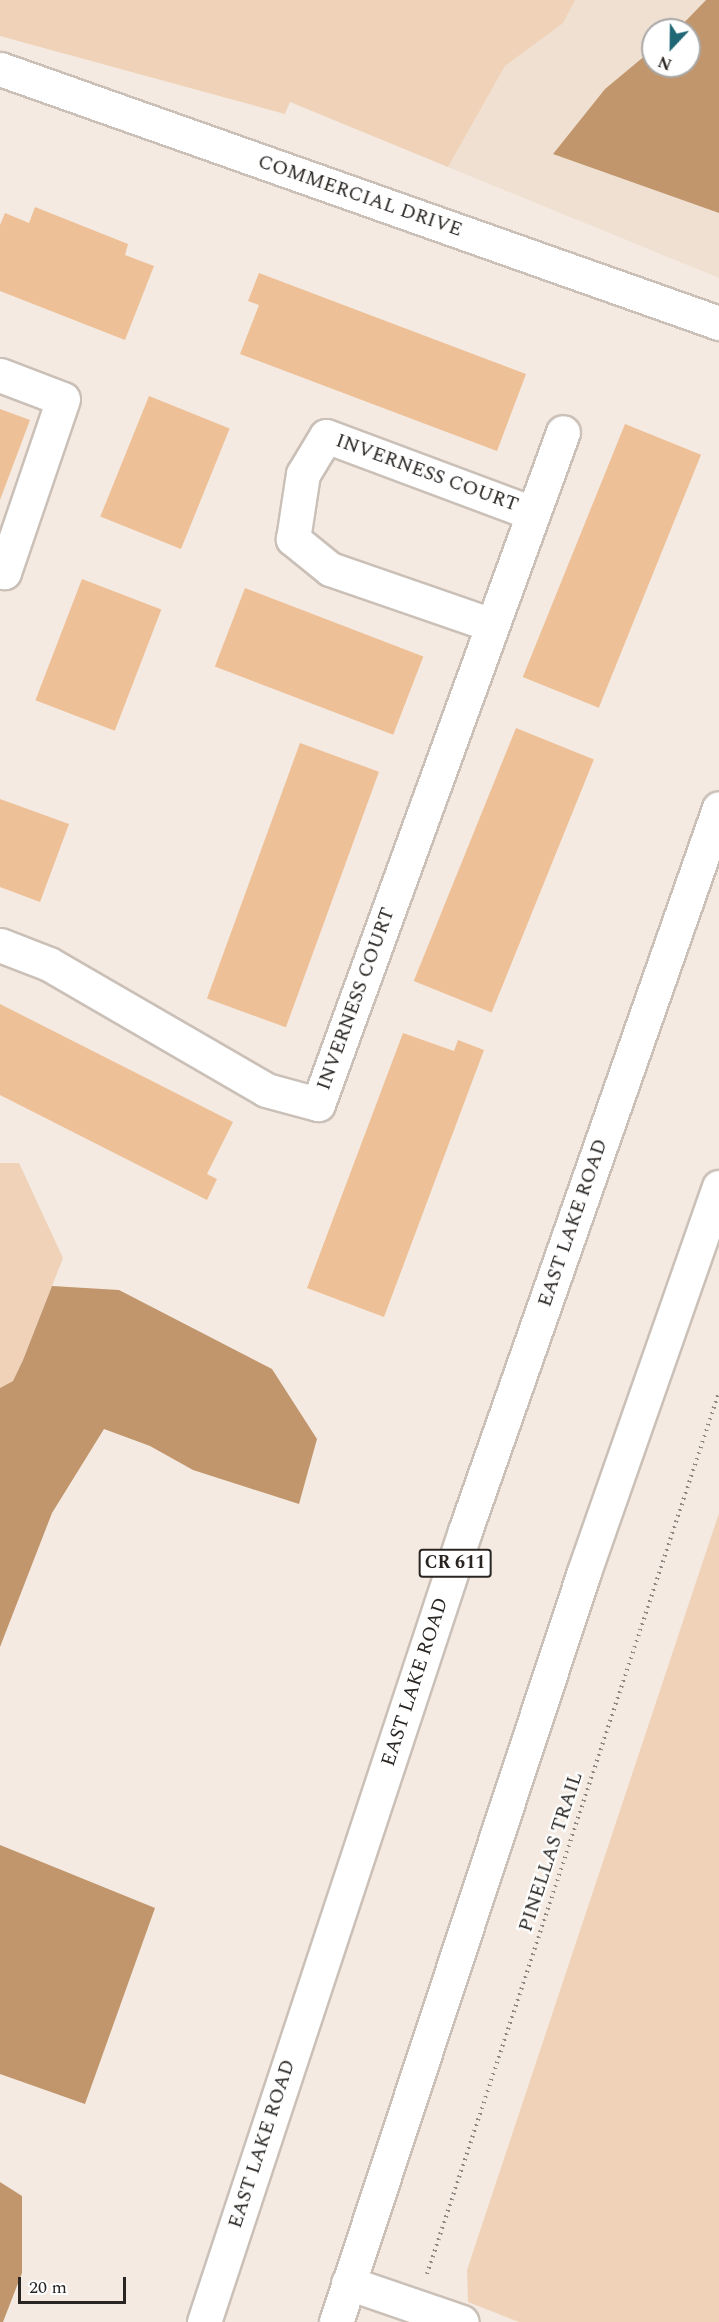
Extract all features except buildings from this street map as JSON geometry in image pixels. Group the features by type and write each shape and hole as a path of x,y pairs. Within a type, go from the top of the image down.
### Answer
{"main road":[{"name":"COMMERCIAL DRIVE","path":"0,69 719,323"},
{"path":"0,375 63,399 4,572 0,570"},
{"name":"INVERNESS COURT","path":"0,945 49,964 266,1090 318,1104 563,432"},
{"name":"INVERNESS COURT","path":"492,625 330,569 293,539 303,474 326,436 532,513"},
{"name":"EAST LAKE ROAD","path":"204,2322 465,1531 719,808"},
{"path":"336,2322 584,1572 719,1187"},
{"path":"348,2283 419,2305 462,2322"}],"path":[{"name":"PINELLAS TRAIL","path":"419,2305 719,1392"}],"shaded area":[{"path":"0,0 575,0 563,23 505,66 448,167 290,102 285,114 0,36"},
{"path":"575,0 706,0 689,18 641,18 641,59 605,89 553,154 719,213 719,278 448,167 505,66 562,23"},
{"path":"706,0 719,0 719,213 553,154 605,89 641,59 641,78 701,78 701,18 689,18"},
{"path":"0,1163 19,1163 63,1258 13,1381 0,1388"},
{"path":"52,1286 119,1290 272,1369 317,1439 299,1504 193,1470 150,1446 104,1429 52,1513 0,1647 0,1388 13,1381"},
{"path":"719,1513 719,2322 519,2322 468,2302 467,2270"},
{"path":"0,1845 155,1908 85,2104 0,2074"},
{"path":"0,2182 22,2196 22,2273 3,2322 0,2322"}]}
